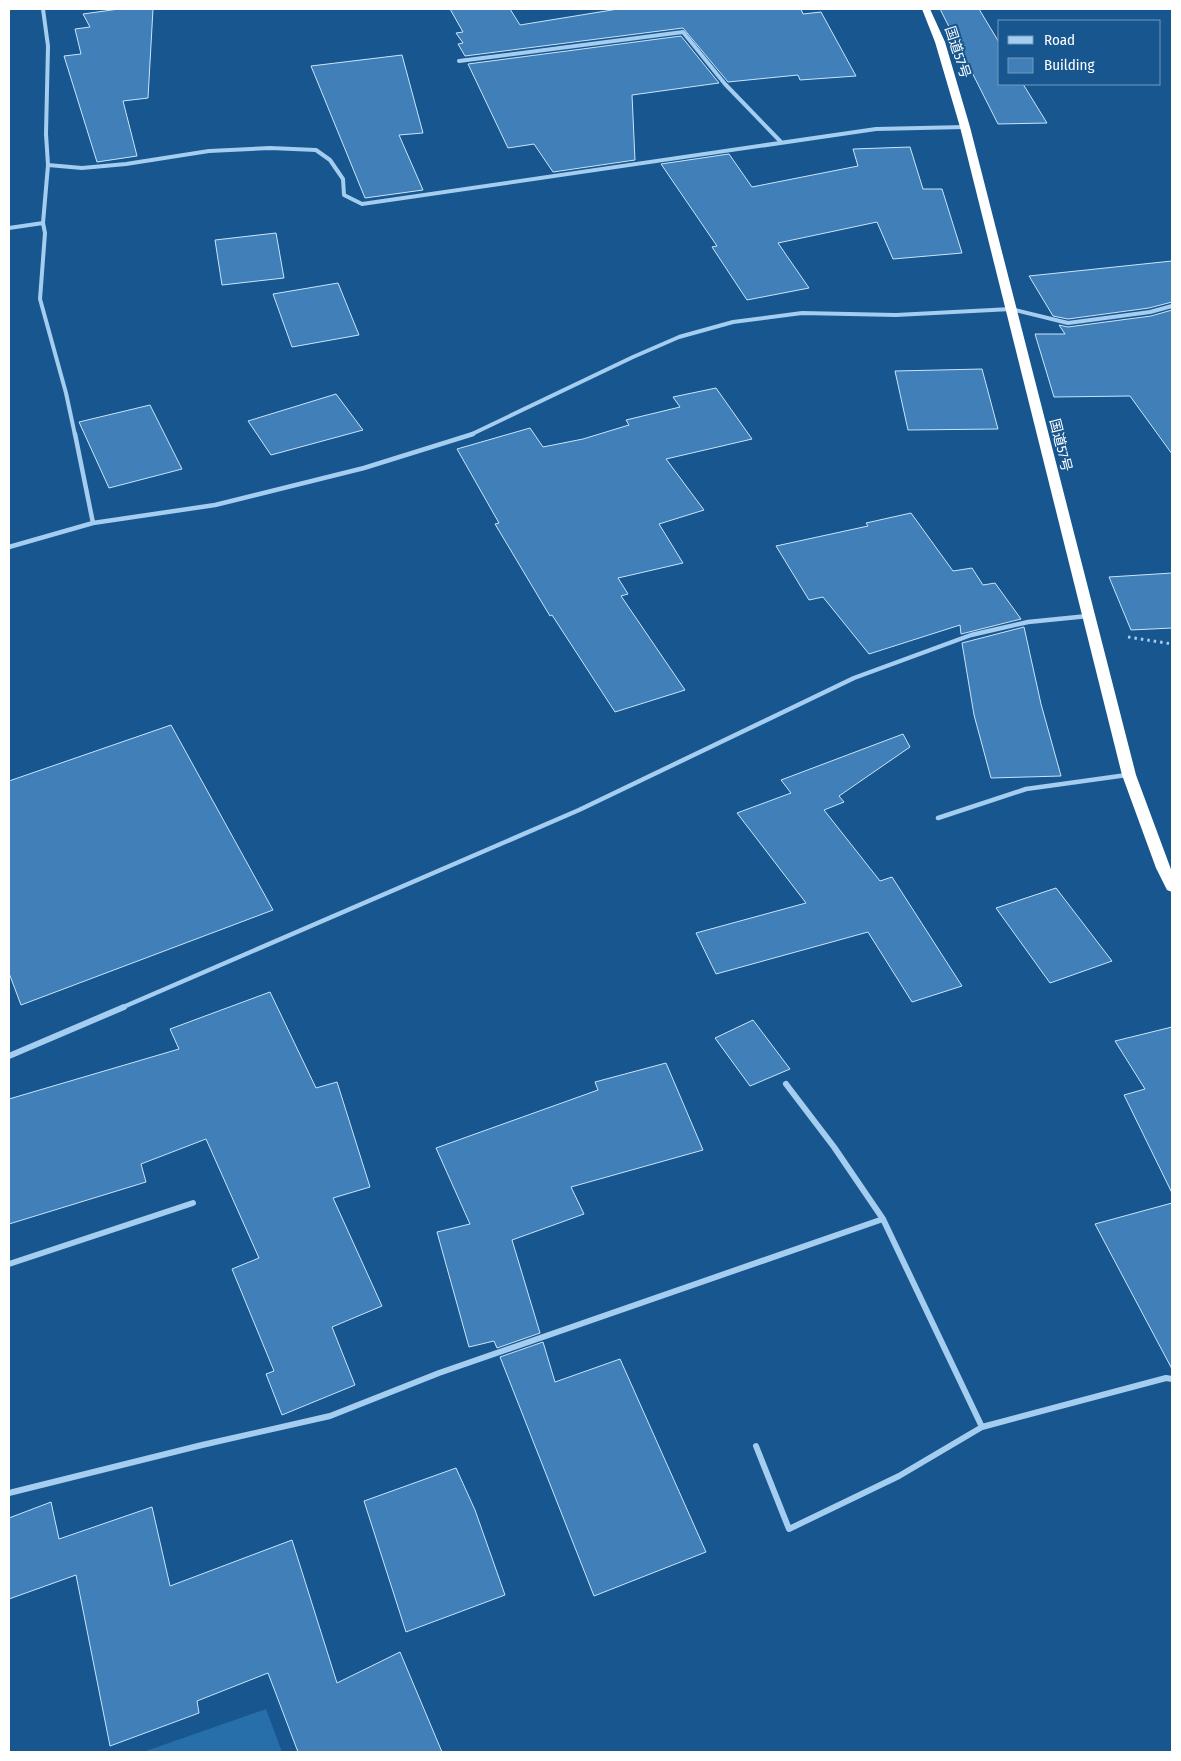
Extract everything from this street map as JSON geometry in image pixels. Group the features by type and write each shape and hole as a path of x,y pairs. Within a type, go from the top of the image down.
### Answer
{"highway":[{"name":"国道57号","path":"926,9 940,42 965,127 1129,775 1163,868 1172,886"}],"street":[{"path":"43,9 48,46 46,134 48,165 43,223 45,233 40,299 66,393 93,523"},
{"path":"459,61 683,32 725,84 781,142"},
{"path":"48,165 82,168 126,164 209,151 270,148 316,150 330,160 343,180 344,195 362,204 655,163 781,142 876,129 965,127"},
{"path":"9,228 43,223"},
{"path":"9,547 93,523 215,505 364,468 467,437 679,337 733,322 802,313 904,315 1011,309 1068,323 1150,312 1172,306"},
{"path":"9,1056 579,810 694,756 791,706 854,678 971,635 1028,622 1088,616"},
{"path":"938,818 1026,789 1129,775"},
{"path":"786,1084 834,1147 883,1220 982,1427"},
{"path":"9,1264 193,1202"},
{"path":"9,1493 202,1444 330,1416 439,1373 883,1220"},
{"path":"756,1446 789,1529 899,1476 982,1427 1172,1378"}],"shaded area":[{"path":"266,1709 282,1752 143,1752"}],"building":[{"path":"119,9 153,9 148,98 123,101 137,156 97,162 64,56 81,54 75,29 90,27 83,14"},
{"path":"450,9 510,9 520,25 618,9 801,9 803,14 821,12 856,76 800,80 798,75 728,82 683,28 465,56 458,44 463,43 456,33 463,32"},
{"path":"940,9 979,9 998,41 998,85 1024,85 1047,123 998,124"},
{"path":"681,36 719,83 632,95 635,160 553,172 534,144 508,148 468,64"},
{"path":"402,55 423,133 399,135 423,190 365,198 311,66"},
{"path":"910,147 923,189 942,189 962,253 893,259 877,222 778,243 809,288 747,300 712,247 717,246 661,164 729,154 752,187 858,166 853,149"},
{"path":"276,233 284,278 222,285 215,240"},
{"path":"1172,261 1172,302 1149,308 1068,319 1053,316 1029,276"},
{"path":"338,283 359,335 292,347 273,294"},
{"path":"1172,310 1172,454 1130,396 1054,397 1035,334 1065,334 1059,325 1068,327 1151,316"},
{"path":"982,369 998,429 908,430 895,371"},
{"path":"716,388 752,439 666,459 704,510 659,524 683,563 618,578 628,594 621,596 685,690 615,712 552,615 550,616 495,524 499,523 457,449 530,428 543,447 583,439 629,425 626,420 680,407 673,397"},
{"path":"336,394 363,430 271,455 248,421"},
{"path":"150,405 182,469 109,488 79,422"},
{"path":"911,513 953,571 972,568 983,585 995,583 1021,619 961,634 960,625 869,654 823,597 809,600 776,546 868,526 866,523"},
{"path":"1172,573 1172,628 1131,630 1109,577"},
{"path":"1024,627 1041,704 1061,776 991,778 974,715 962,643"},
{"path":"171,725 273,910 21,1005 9,973 9,781"},
{"path":"903,734 910,747 839,796 844,802 824,810 880,881 892,877 962,986 912,1002 868,932 716,974 696,933 806,903 737,813 791,793 781,780"},
{"path":"1056,888 1112,961 1050,983 996,908"},
{"path":"270,992 316,1088 337,1082 370,1187 333,1198 382,1306 332,1327 355,1385 282,1415 266,1374 274,1371 232,1269 259,1258 206,1139 141,1164 146,1182 9,1224 9,1099 179,1049 170,1029"},
{"path":"753,1020 790,1069 750,1086 715,1038"},
{"path":"1172,1027 1172,1193 1124,1095 1145,1089 1115,1041"},
{"path":"666,1063 703,1150 571,1187 584,1214 512,1240 540,1333 497,1348 494,1341 469,1347 437,1232 470,1224 436,1148 598,1090 595,1082"},
{"path":"1172,1203 1172,1369 1095,1224"},
{"path":"543,1342 555,1382 620,1359 706,1552 594,1596 500,1357"},
{"path":"456,1468 475,1510 505,1595 406,1632 364,1501"},
{"path":"51,1502 59,1539 152,1507 170,1586 292,1540 337,1683 400,1652 442,1752 298,1752 268,1673 197,1701 199,1713 110,1746 76,1575 9,1599 9,1518"}]}
